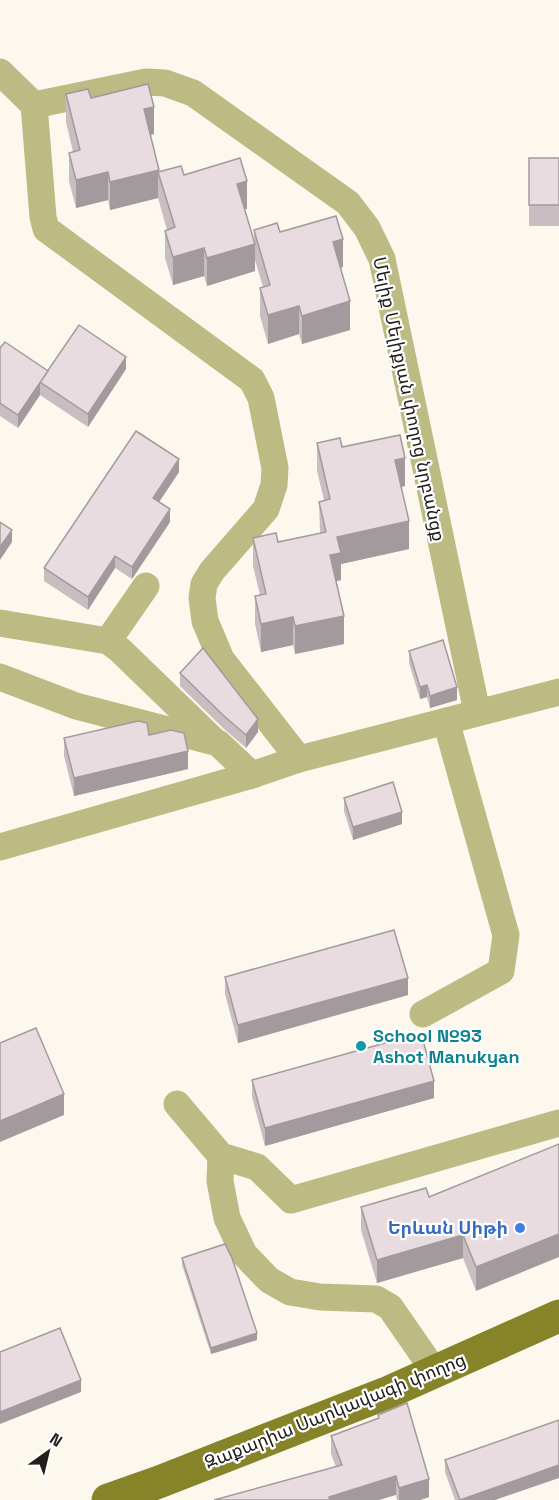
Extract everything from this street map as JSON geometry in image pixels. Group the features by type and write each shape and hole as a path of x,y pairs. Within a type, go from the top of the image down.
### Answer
{"main road":[{"name":"Զաքարիա Սարկավագի փողոց","path":"108,1500 155,1491 389,1392 559,1316"}],"street":[{"path":"0,72 34,105 43,217 46,229 252,380 261,398 274,468 274,484 266,509 212,571 204,584 202,598 205,621 221,659 299,759"},
{"name":"Մելիք Մելիքյան փողոց նրբանցք","path":"34,105 146,82 165,83 193,93 348,203 367,228 382,260 477,712"},
{"path":"108,641 146,586"},
{"path":"0,623 108,641 252,775"},
{"path":"0,677 76,706 218,743"},
{"path":"0,847 252,775 299,759 559,692"},
{"path":"423,1014 501,971 506,935 447,721"},
{"path":"177,1104 221,1156 257,1167 291,1200 559,1123"},
{"path":"221,1156 220,1181 227,1218 244,1254 269,1280 290,1292 320,1298 376,1299 390,1307 435,1372"}],"building":[{"path":"148,84 154,107 144,109 159,170 110,182 108,172 76,180 69,153 80,150 66,94 88,89 91,98"},
{"path":"240,158 247,181 237,184 255,244 207,258 204,248 173,257 165,231 175,227 158,172 181,166 184,175"},
{"path":"529,158 559,158 559,205 529,205"},
{"path":"336,216 343,239 333,242 350,301 302,316 299,306 268,315 260,288 270,285 254,230 277,223 280,232"},
{"path":"79,325 126,357 88,414 40,382"},
{"path":"5,342 48,371 18,415 0,403 0,348"},
{"path":"136,431 179,459 153,498 170,509 132,567 115,556 88,597 44,568"},
{"path":"400,435 405,458 395,460 409,521 337,537 341,553 330,555 344,616 295,626 293,617 261,624 255,596 266,594 253,538 276,533 278,542 326,532 319,502 330,499 317,443 340,438 342,447"},
{"path":"0,522 12,530 0,547"},
{"path":"443,640 457,687 430,696 427,685 420,687 409,651"},
{"path":"203,648 258,719 246,735 180,673"},
{"path":"138,721 147,723 149,735 171,730 184,733 188,751 74,778 64,738"},
{"path":"393,782 402,812 353,827 344,798"},
{"path":"394,930 408,978 238,1025 225,977"},
{"path":"36,1028 64,1094 0,1121 0,1043"},
{"path":"421,1033 434,1081 265,1128 252,1080"},
{"path":"559,1144 559,1234 476,1267 463,1235 377,1260 361,1207 426,1188 429,1197"},
{"path":"225,1244 232,1258 257,1333 211,1348 182,1258"},
{"path":"60,1328 81,1380 0,1412 0,1352"},
{"path":"407,1403 429,1479 399,1488 396,1476 329,1497 330,1500 214,1500 342,1465 331,1436 379,1418 378,1415"},
{"path":"559,1420 559,1465 460,1500 445,1460"}],"place":[{"name":"School №93 Ashot Manukyan","path":"361,1046"},
{"name":"Երևան Սիթի","path":"520,1228"}]}
